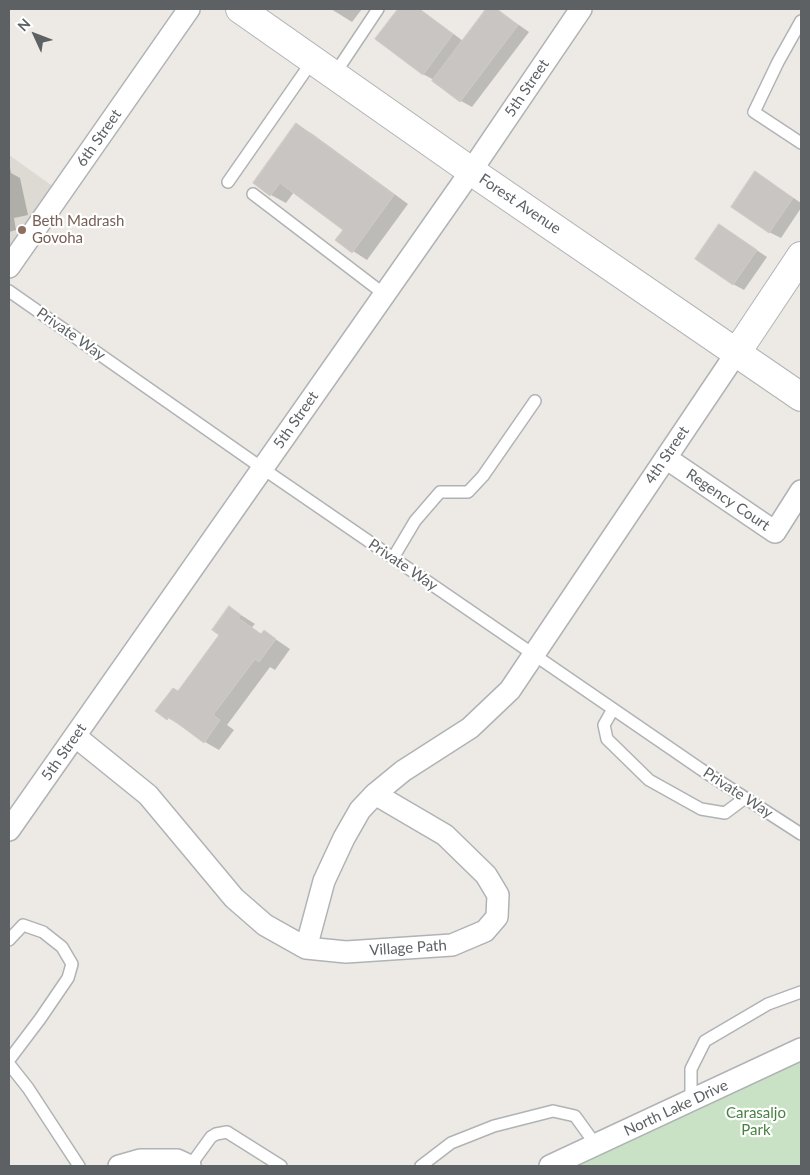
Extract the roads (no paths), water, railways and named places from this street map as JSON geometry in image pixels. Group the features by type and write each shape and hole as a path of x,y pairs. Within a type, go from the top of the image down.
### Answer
{"street":[{"name":"6th Street","path":"9,268 189,9"},
{"name":"Forest Avenue","path":"240,9 471,171 801,397"},
{"name":"5th Street","path":"9,830 471,171 582,9"},
{"name":"4th Street","path":"533,655 801,256"},
{"name":"Regency Court","path":"666,458 775,532 801,491"},
{"path":"306,948 324,881 344,838 360,810 403,770 470,728 510,690 533,655"},
{"name":"Village Path","path":"75,736 148,795 234,898 265,924 306,948 346,952 452,945 485,931 497,916 498,895 486,875 444,835 375,794"},
{"name":"North Lake Drive","path":"550,1166 801,1050"},
{"path":"119,1166 140,1160 178,1160 190,1166"}],"lane":[{"path":"228,182 323,67 378,9"},
{"path":"801,22 778,62 754,112 801,143"},
{"path":"253,194 384,294"},
{"name":"Private Way","path":"9,291 533,655 702,770 801,834"},
{"path":"393,558 415,521 440,492 468,492 483,476 535,401"},
{"path":"613,709 604,725 607,739 649,780 702,809 725,813 745,798"},
{"path":"9,940 23,925 42,932 62,947 72,964 68,978 9,1060"},
{"path":"691,1101 691,1069 706,1041 768,1004 801,992"},
{"path":"9,1064 28,1088 80,1166"},
{"path":"421,1166 451,1143 494,1126 552,1111 575,1116 596,1145"},
{"path":"190,1166 211,1137 227,1132 281,1166"}],"place":[{"name":"Beth Madrash Govoha","path":"22,230"}],"park label":[{"name":"Carasaljo Park","path":"756,1122"}]}
